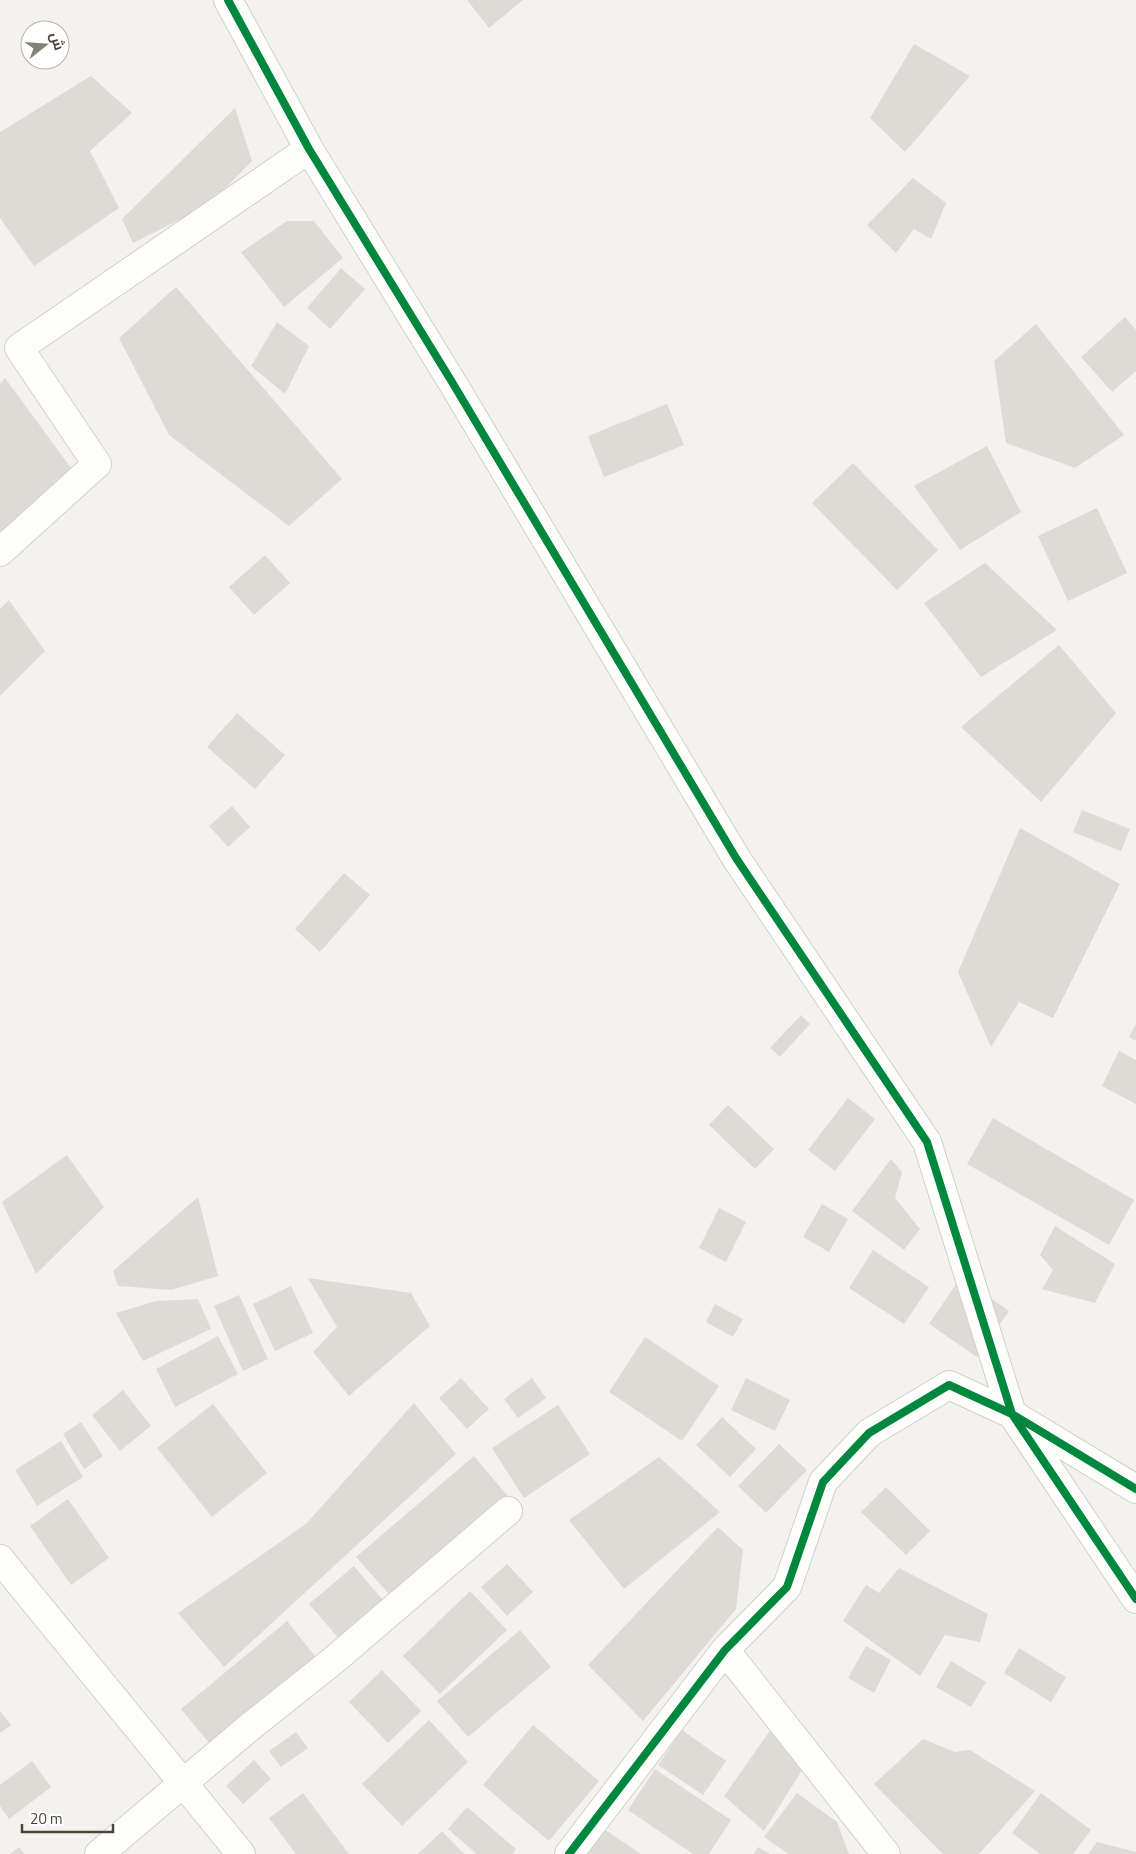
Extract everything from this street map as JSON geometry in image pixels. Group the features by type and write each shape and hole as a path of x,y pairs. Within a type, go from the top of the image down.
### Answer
{"street":[{"path":"228,0 309,149 452,382 736,858 927,1142 1012,1414 1136,1599"},
{"path":"0,552 97,464 19,348 309,149"},
{"path":"569,1854 725,1650 787,1587 823,1482 869,1433 949,1385 1012,1414 1136,1489"},
{"path":"99,1854 182,1783 334,1660 508,1511"},
{"path":"0,1559 241,1854"},
{"path":"725,1650 886,1854"}],"building":[{"path":"467,0 523,0 489,28"},
{"path":"914,44 970,76 905,152 870,118"},
{"path":"91,76 132,113 90,151 119,208 34,266 0,218 0,132"},
{"path":"235,108 252,161 209,205 133,243 122,219"},
{"path":"913,178 946,203 931,239 914,229 896,253 867,225"},
{"path":"287,221 314,221 343,258 284,307 241,252"},
{"path":"341,268 365,289 330,329 307,308"},
{"path":"176,287 342,479 289,526 169,435 119,338"},
{"path":"1125,317 1136,330 1136,371 1112,392 1081,357"},
{"path":"277,322 309,346 285,394 251,366"},
{"path":"1036,324 1124,435 1075,468 1006,443 994,361"},
{"path":"5,378 82,483 0,558 0,383"},
{"path":"667,404 684,445 604,477 588,436"},
{"path":"987,446 1021,512 960,550 914,486"},
{"path":"853,463 938,550 897,590 812,503"},
{"path":"1097,508 1127,573 1068,601 1038,536"},
{"path":"265,555 290,583 254,615 229,587"},
{"path":"985,563 1057,630 981,677 924,603"},
{"path":"9,600 45,651 0,696 0,609"},
{"path":"1059,645 1116,713 1041,802 961,727"},
{"path":"237,713 285,755 255,789 207,747"},
{"path":"232,806 250,827 228,847 209,826"},
{"path":"1082,810 1130,829 1121,851 1073,832"},
{"path":"1020,828 1120,884 1053,1018 1019,1002 991,1047 958,972"},
{"path":"344,873 370,895 320,952 295,929"},
{"path":"801,1015 810,1024 780,1057 770,1048"},
{"path":"1136,1024 1136,1041 1129,1037"},
{"path":"1119,1051 1136,1060 1136,1104 1102,1086"},
{"path":"848,1098 875,1119 835,1171 808,1150"},
{"path":"728,1105 774,1149 755,1169 709,1125"},
{"path":"993,1118 1134,1200 1109,1245 967,1164"},
{"path":"67,1155 104,1207 36,1274 2,1202"},
{"path":"891,1159 902,1172 895,1198 920,1229 904,1250 852,1211"},
{"path":"198,1197 218,1276 171,1290 118,1286 113,1271"},
{"path":"822,1204 848,1219 829,1252 803,1237"},
{"path":"719,1208 746,1222 726,1262 699,1248"},
{"path":"1055,1226 1115,1264 1095,1303 1042,1289 1053,1270 1040,1255"},
{"path":"873,1250 929,1287 904,1324 849,1288"},
{"path":"961,1277 1009,1311 977,1357 929,1324"},
{"path":"308,1278 411,1293 430,1326 349,1396 313,1352 337,1327"},
{"path":"291,1286 313,1333 275,1351 253,1304"},
{"path":"239,1295 268,1359 243,1371 214,1306"},
{"path":"198,1299 211,1329 143,1361 116,1313 156,1301"},
{"path":"715,1304 743,1319 733,1337 706,1322"},
{"path":"218,1336 238,1374 175,1407 156,1369"},
{"path":"645,1337 719,1386 682,1441 609,1392"},
{"path":"461,1378 489,1409 467,1429 439,1398"},
{"path":"532,1378 546,1398 518,1418 504,1399"},
{"path":"746,1378 790,1400 775,1431 731,1410"},
{"path":"123,1390 151,1426 120,1451 92,1415"},
{"path":"414,1403 456,1454 224,1667 178,1613 306,1524"},
{"path":"213,1404 267,1473 212,1517 157,1448"},
{"path":"558,1405 590,1454 524,1498 492,1448"},
{"path":"722,1417 756,1449 730,1477 696,1445"},
{"path":"81,1422 103,1456 84,1469 63,1434"},
{"path":"61,1441 83,1477 37,1506 15,1470"},
{"path":"779,1444 807,1470 766,1513 738,1486"},
{"path":"474,1456 512,1501 395,1601 356,1557"},
{"path":"659,1457 720,1512 624,1589 569,1520"},
{"path":"886,1487 930,1531 906,1555 861,1512"},
{"path":"68,1499 109,1558 71,1585 30,1526"},
{"path":"718,1527 743,1550 736,1609 643,1721 588,1665"},
{"path":"507,1564 533,1592 507,1616 481,1587"},
{"path":"354,1566 399,1619 355,1657 309,1604"},
{"path":"899,1568 988,1614 980,1642 945,1635 920,1676 843,1621 866,1585 879,1593"},
{"path":"470,1591 507,1630 440,1694 403,1656"},
{"path":"287,1621 319,1661 214,1749 181,1709"},
{"path":"520,1630 551,1667 468,1737 437,1701"},
{"path":"866,1646 891,1660 874,1693 848,1678"},
{"path":"1019,1648 1066,1677 1051,1702 1004,1673"},
{"path":"951,1661 986,1682 971,1707 936,1687"},
{"path":"382,1670 421,1711 388,1743 349,1702"},
{"path":"0,1711 11,1725 0,1733"},
{"path":"429,1720 468,1762 402,1826 362,1784"},
{"path":"533,1725 599,1781 549,1841 483,1785"},
{"path":"774,1725 812,1754 764,1831 724,1796"},
{"path":"682,1730 726,1761 703,1795 658,1765"},
{"path":"296,1732 308,1748 281,1767 269,1751"},
{"path":"923,1739 955,1752 970,1750 1035,1791 979,1854 943,1854 874,1784"},
{"path":"254,1760 271,1779 243,1804 226,1786"},
{"path":"32,1761 51,1787 9,1819 0,1806 0,1785"},
{"path":"655,1769 731,1820 709,1854 693,1854 628,1810"},
{"path":"303,1793 349,1854 296,1854 269,1818"},
{"path":"797,1793 837,1822 849,1854 788,1854 764,1837"},
{"path":"1041,1793 1091,1830 1073,1854 1040,1854 1012,1833"},
{"path":"467,1807 516,1849 512,1854 477,1854 448,1829"},
{"path":"604,1829 641,1854 587,1854"},
{"path":"442,1831 464,1854 418,1854"},
{"path":"1097,1842 1136,1852 1136,1854 1088,1854"},
{"path":"19,1847 24,1854 10,1854"},
{"path":"758,1847 770,1854 754,1854"}],"cycle path":[{"path":"228,0 309,149 452,382 736,858 927,1142 1012,1414 1136,1599"},
{"path":"569,1854 725,1650 787,1587 823,1482 869,1433 949,1385 1012,1414 1136,1489"}]}
